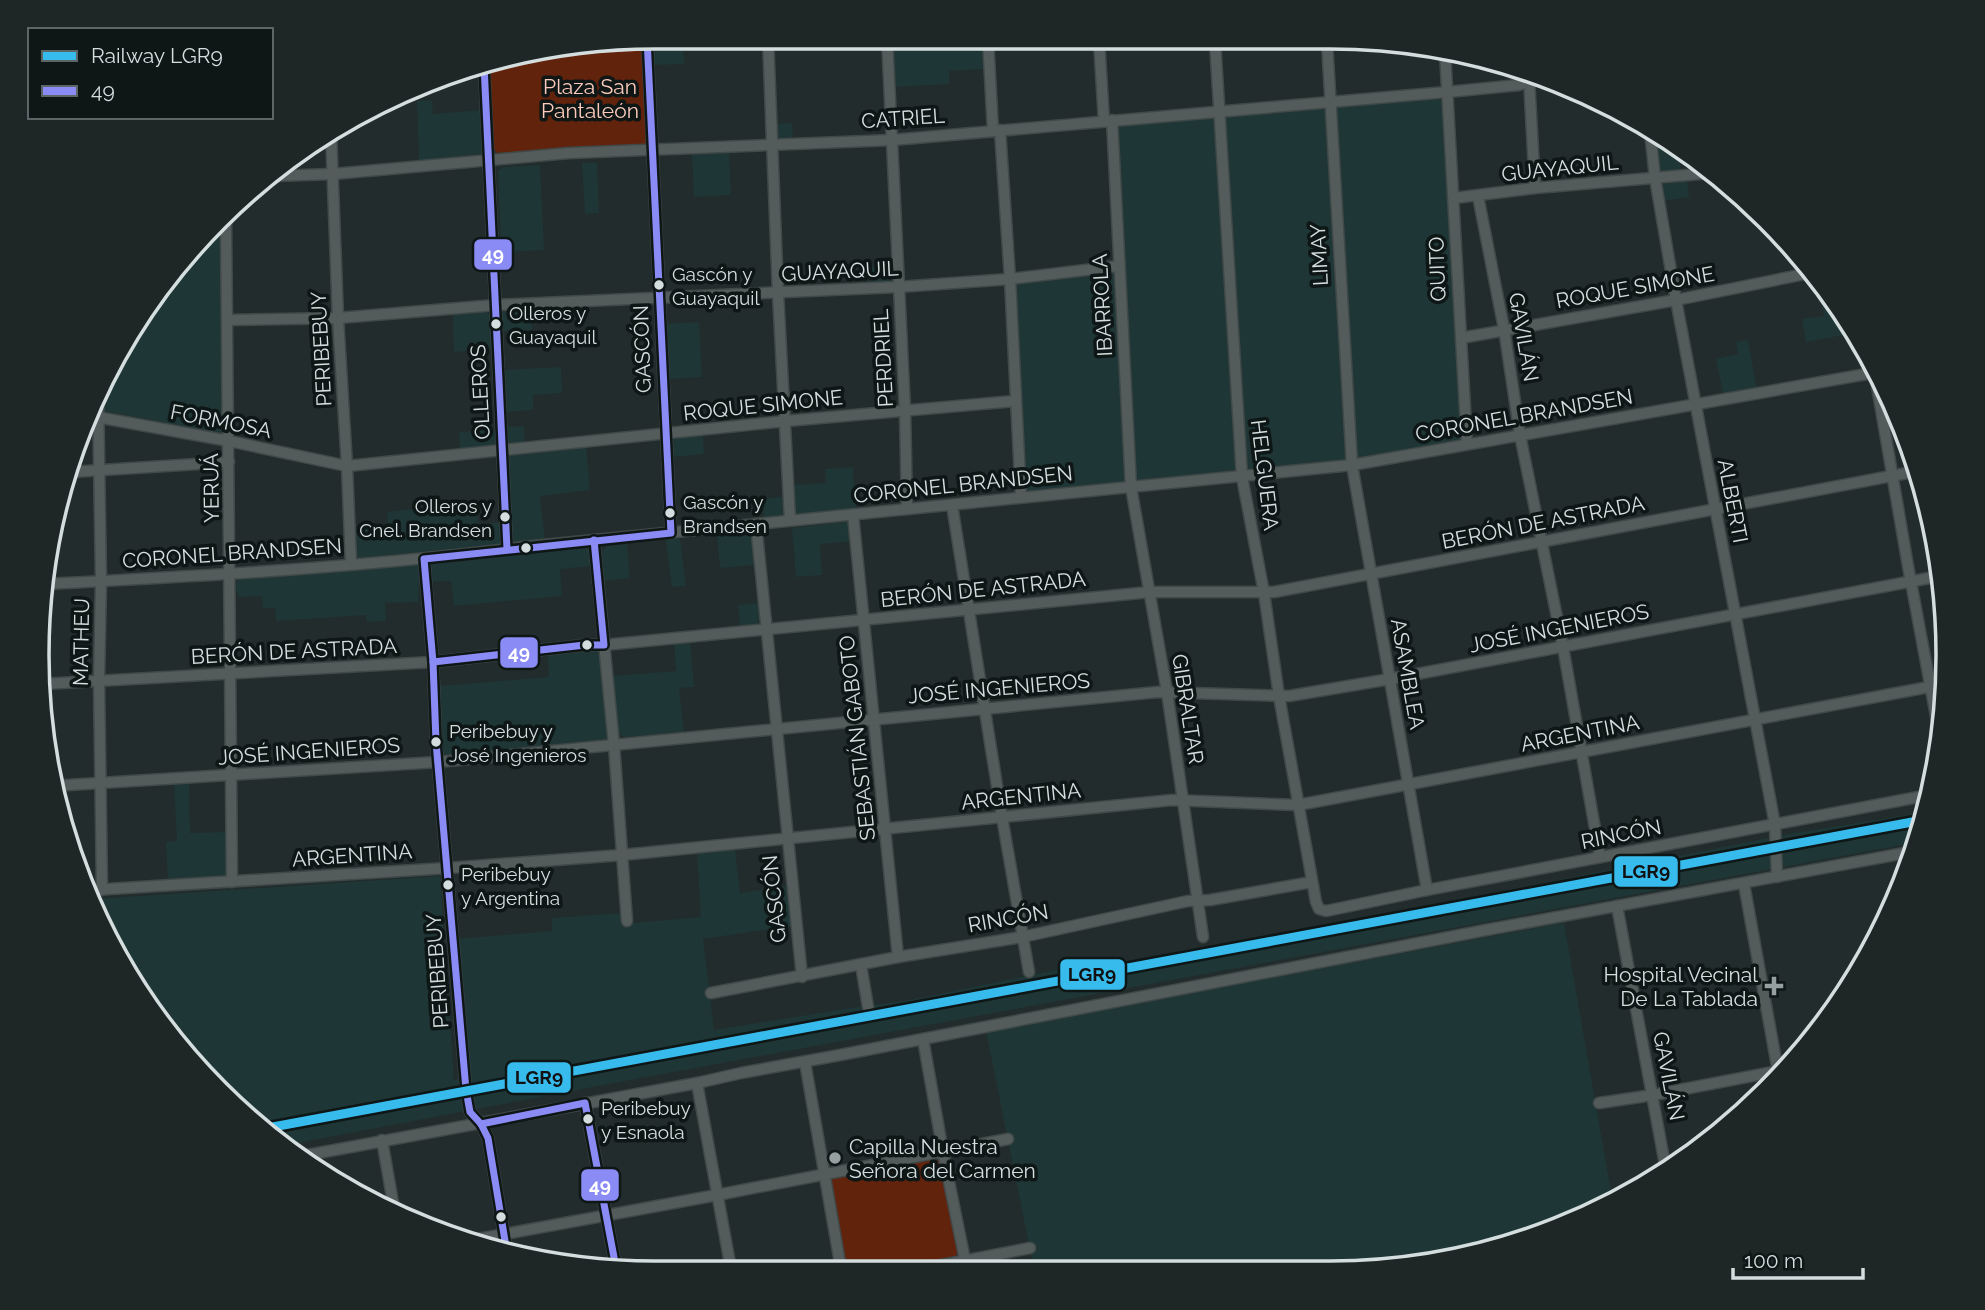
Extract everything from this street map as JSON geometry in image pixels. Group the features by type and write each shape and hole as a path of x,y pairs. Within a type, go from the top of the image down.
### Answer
{"street":[{"name":"GASCÓN","path":"648,49 671,533"},
{"path":"768,49 790,520"},
{"name":"PERDRIEL","path":"888,49 905,410 907,509"},
{"path":"989,49 1010,279 1021,497"},
{"name":"IBARROLA","path":"1100,49 1119,266 1131,488"},
{"name":"HELGUERA","path":"1215,49 1242,477 1264,593 1298,805 1316,902 1320,909"},
{"name":"LIMAY","path":"1327,49 1352,465"},
{"path":"1445,61 1447,92"},
{"name":"OLLEROS","path":"484,74 507,549"},
{"name":"CATRIEL","path":"284,176 333,174 569,153 892,139 1447,92 1519,85 1526,81"},
{"path":"1530,83 1535,188"},
{"name":"QUITO","path":"1447,92 1467,444"},
{"name":"ALBERTI","path":"1651,141 1676,300 1775,825 1777,877"},
{"name":"PERIBEBUY","path":"332,143 351,564"},
{"name":"GUAYAQUIL","path":"1454,198 1535,188 1699,174"},
{"name":"GAVILÁN","path":"1478,196 1600,857"},
{"name":"YERUÁ","path":"226,226 232,573 232,882"},
{"name":"GUAYAQUIL","path":"228,320 338,318 496,305 898,287 1010,279 1119,266"},
{"name":"ROQUE SIMONE","path":"1461,338 1802,275"},
{"name":"CORONEL BRANDSEN","path":"53,584 424,559 1352,465 1865,371"},
{"name":"ROQUE SIMONE","path":"347,466 786,421 1015,401"},
{"path":"1880,401 1934,704"},
{"name":"FORMOSA","path":"99,417 347,466"},
{"name":"MATHEU","path":"97,890 102,782 99,680 99,417"},
{"path":"78,472 229,462"},
{"name":"ASAMBLEA","path":"1352,465 1427,890"},
{"name":"BERÓN DE ASTRADA","path":"50,684 433,662 585,645 865,621 1150,592 1264,593 1908,473"},
{"name":"GIBRALTAR","path":"1131,488 1167,692 1203,937"},
{"path":"952,505 1029,972"},
{"name":"SEBASTIÁN GABOTO","path":"853,514 898,957"},
{"name":"GASCÓN","path":"756,524 802,976"},
{"path":"594,540 614,745 627,921"},
{"name":"PERIBEBUY","path":"424,559 466,1090 470,1112 481,1124 488,1138 505,1242"},
{"name":"JOSÉ INGENIEROS","path":"64,785 438,762 1167,692 1279,696 1390,679 1931,578"},
{"name":"ARGENTINA","path":"97,890 622,855 1182,800 1298,805 1935,686"},
{"name":"RINCÓN","path":"1320,909 1326,911 1918,797"},
{"path":"311,1154 1617,906 1902,856"},
{"name":"RINCÓN","path":"711,993 898,957 1023,937 1188,901 1312,882"},
{"path":"1744,884 1780,1062"},
{"name":"GAVILÁN","path":"1617,906 1664,1161"},
{"path":"861,965 869,1007"},
{"path":"923,1039 965,1261"},
{"path":"805,1062 840,1261"},
{"path":"1599,1103 1768,1075"},
{"path":"696,1083 729,1261"},
{"path":"585,1103 615,1260"},
{"path":"488,1237 1008,1139"},
{"path":"382,1140 394,1202"},
{"path":"981,1261 1030,1248"}],"shaded area":[{"path":"651,49 683,49 684,64 652,65"},
{"path":"892,49 984,49 985,69 949,71 949,84 894,87"},
{"path":"432,100 433,114 482,110 484,151 481,154 419,161 417,101"},
{"path":"1441,100 1445,105 1462,440 1360,460 1266,467 1032,492 1026,490 1013,291 1021,281 1122,270 1116,135 1118,127 1125,124"},
{"path":"792,123 793,139 776,137 776,124"},
{"path":"1656,144 1680,160 1681,172 1661,173"},
{"path":"729,152 731,195 694,197 692,154"},
{"path":"582,163 597,163 599,213 585,214"},
{"path":"540,165 544,250 501,252 498,171 503,167"},
{"path":"1687,181 1689,197 1662,201 1662,184"},
{"path":"216,236 222,236 224,427 221,433 104,411 101,408 111,387 151,318"},
{"path":"893,266 892,283 870,286 870,267"},
{"path":"1821,300 1844,335 1806,342 1802,319 1824,316"},
{"path":"531,310 532,330 501,331 500,317 504,311"},
{"path":"486,312 491,316 493,349 454,352 453,314"},
{"path":"699,322 702,377 668,379 665,324"},
{"path":"1748,340 1757,391 1724,397 1716,359 1738,354 1736,342"},
{"path":"561,367 562,393 533,395 533,410 505,412 503,370"},
{"path":"524,426 525,446 511,446 507,443 505,427"},
{"path":"497,430 495,447 460,452 459,432"},
{"path":"703,436 704,454 671,457 671,442 674,438"},
{"path":"586,446 590,490 540,496 545,541 511,541 507,456"},
{"path":"853,467 856,511 797,515 794,510 793,485 826,483 825,469"},
{"path":"784,497 782,516 764,519 763,499"},
{"path":"464,503 465,515 477,514 478,523 501,523 502,539 499,544 355,557 354,529 388,525 387,512"},
{"path":"846,522 849,524 853,541 820,544 822,575 796,577 792,528"},
{"path":"744,531 752,535 755,565 720,568 717,534"},
{"path":"680,538 686,586 672,587 666,540"},
{"path":"627,544 630,578 603,581 602,551 608,546"},
{"path":"585,545 590,551 592,566 560,569 562,596 454,606 451,581 430,582 429,566 435,561"},
{"path":"416,562 420,564 418,602 385,603 386,621 367,622 366,615 276,621 275,608 263,608 262,596 239,597 235,585 241,577"},
{"path":"758,603 760,617 757,624 740,627 738,605"},
{"path":"690,640 694,687 679,688 684,732 622,736 618,732 612,676 676,671 674,642"},
{"path":"592,651 599,653 601,658 611,731 607,739 600,744 444,756 438,686 549,677 548,655"},
{"path":"189,782 190,833 228,832 228,874 226,877 168,882 166,842 177,841 174,783"},
{"path":"1915,814 1906,844 296,1143 226,1084 174,1024 130,958 100,899 440,876 454,1080 470,1076 457,939 552,931 552,918 621,913 623,924 701,917 697,853 735,849 740,893 786,886 792,926 703,939 714,1030 905,1001 1061,969 1195,952 1789,834"},
{"path":"1564,923 1611,1192 1525,1229 1409,1256 1330,1261 1032,1261 986,1031"}],"green space":[{"name":"Plaza San Pantaleón","path":"643,49 647,144 644,147 497,153 494,149 489,72 576,54"},
{"path":"933,1157 940,1162 958,1252 955,1258 939,1261 843,1261 829,1177"}],"rail line":[{"name":"LGR9","path":"274,1127 1912,822"}],"transit line":[{"name":"49","path":"505,1242 488,1138 481,1124 470,1112 466,1090 436,742 433,662 424,559 671,533 648,49"},
{"name":"49","path":"484,74 507,549"},
{"name":"49","path":"433,662 604,645 594,540"},
{"name":"49","path":"481,1124 585,1103 614,1260"}],"place":[{"name":"Gascón y Guayaquil","path":"659,285"},
{"name":"Olleros y Guayaquil","path":"496,324"},
{"name":"Gascón y Brandsen","path":"670,513"},
{"name":"Olleros y Cnel. Brandsen","path":"505,517"},
{"name":"Peribebuy y José Ingenieros","path":"436,742"},
{"name":"Peribebuy y Argentina","path":"448,885"},
{"name":"Hospital Vecinal De La Tablada","path":"1774,986"},
{"name":"Peribebuy y Esnaola","path":"588,1119"},
{"name":"Capilla Nuestra Señora del Carmen","path":"835,1158"}]}
